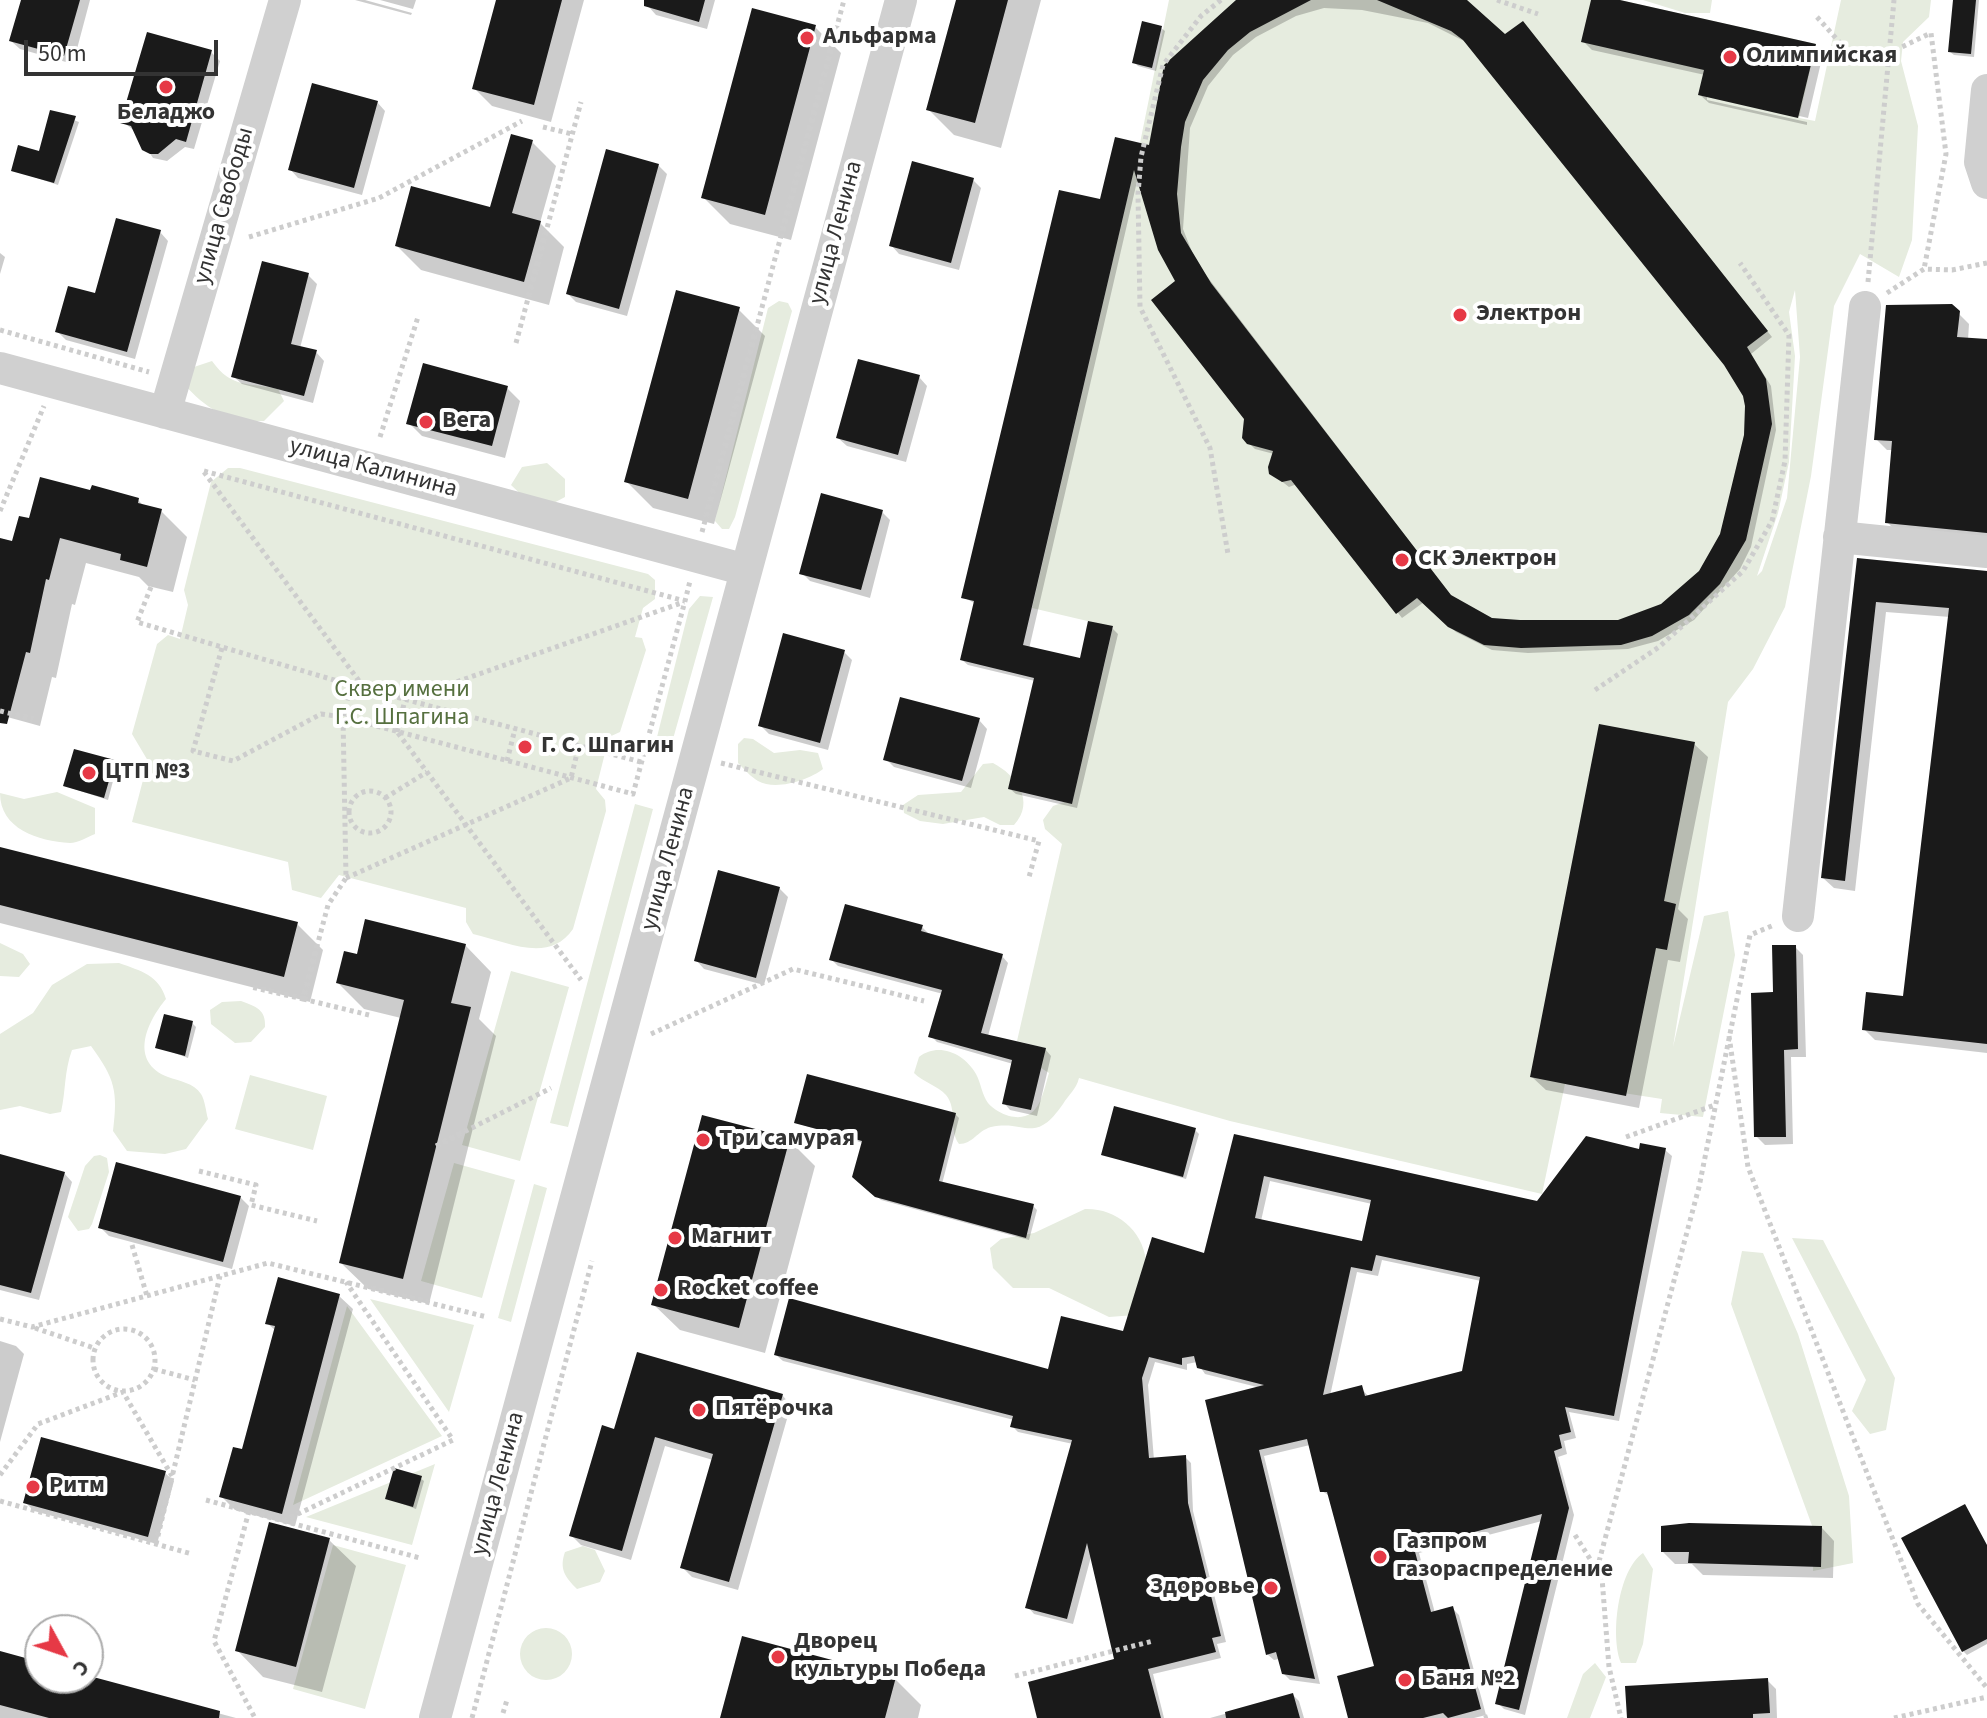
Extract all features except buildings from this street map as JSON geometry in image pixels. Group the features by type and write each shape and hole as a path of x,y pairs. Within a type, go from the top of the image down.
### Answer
{"street":[{"name":"улица Свободы","path":"165,413 285,0"},
{"name":"улица Ленина","path":"435,1718 901,0"},
{"path":"1987,90 1980,162 1987,183"},
{"path":"1798,916 1865,307"},
{"name":"улица Калинина","path":"0,368 746,570"},
{"path":"1839,537 1987,552"}],"path":[{"path":"222,648 193,751 233,761 321,714 343,717 633,794 844,0"},
{"path":"1221,0 1201,16 1163,65 1141,157 1138,194 1140,307 1210,448 1228,554"},
{"path":"1497,0 1538,14"},
{"path":"1865,307 1894,0"},
{"path":"1817,17 1851,55 1887,54 1931,33 1946,154 1924,269"},
{"path":"516,343 581,102"},
{"path":"249,237 379,198 522,121"},
{"path":"543,127 572,134"},
{"path":"1595,690 1659,647 1743,571 1772,521 1785,461 1789,335 1740,263"},
{"path":"1865,307 1924,269 1952,270 1987,263"},
{"path":"380,437 418,317"},
{"path":"0,330 175,380"},
{"path":"0,511 53,383"},
{"path":"366,689 204,471 685,601"},
{"path":"151,587 137,622 405,700 641,762"},
{"path":"405,700 685,601"},
{"path":"346,878 343,717 351,685"},
{"path":"397,732 405,700"},
{"path":"0,711 33,719"},
{"path":"507,761 515,729"},
{"path":"397,732 581,980"},
{"path":"571,778 579,745"},
{"path":"721,764 1039,841 1029,877"},
{"path":"385,798 427,772"},
{"path":"303,999 328,905 346,878 571,778"},
{"path":"374,792 385,798 390,816 379,831 360,831 347,815 352,802 361,793 374,792"},
{"path":"1597,1569 1699,1187 1750,935 1798,916"},
{"path":"651,1034 793,969 924,1001"},
{"path":"251,987 369,1015"},
{"path":"1729,1036 1748,1167 1912,1590 1918,1604 1987,1688"},
{"path":"436,1146 551,1088"},
{"path":"1626,1137 1715,1105"},
{"path":"199,1171 256,1185 251,1205 317,1221"},
{"path":"132,1245 147,1296"},
{"path":"32,1327 268,1263 487,1317"},
{"path":"156,1544 220,1276"},
{"path":"283,1521 453,1440 345,1281"},
{"path":"0,1319 94,1348"},
{"path":"0,1475 38,1424 123,1392 138,1389 154,1369 151,1344 129,1329 115,1330 103,1337 94,1348 92,1362 97,1377 108,1388 123,1392 172,1476"},
{"path":"154,1369 195,1380"},
{"path":"206,1500 420,1558"},
{"path":"0,1501 192,1554"},
{"path":"249,1511 214,1641 252,1716"},
{"path":"1575,1535 1602,1578 1609,1667 1621,1718"},
{"path":"1015,1676 1153,1641"},
{"path":"1894,1718 1987,1697"},
{"path":"503,1713 507,1700"}],"green space":[{"name":"СК Электрон","path":"1169,0 1620,0 1816,44 1799,118 1815,121 1841,0 1931,0 1929,17 1903,42 1901,61 1918,126 1912,240 1899,277 1860,254 1834,306 1811,476 1785,607 1753,669 1728,702 1673,1047 1704,916 1728,911 1735,955 1703,1117 1660,1113 1662,1099 1565,1084 1542,1194 1230,1121 1079,1078 1053,1117 1037,1128 991,1127 968,1142 959,1144 954,1132 950,1101 939,1089 914,1073 919,1057 926,1053 942,1050 958,1055 976,1074 990,1105 1003,1114 1019,1117 1033,1112 1038,1106 1049,1073 1041,1068 1045,1048 1017,1041 1062,844 1045,829 1043,820 1053,806 1073,799 1113,627 1032,608 1140,143","holes":["1795,290 1800,357 1787,498 1762,571 1757,576 1778,513 1789,462 1795,356 1789,312"]},
{"path":"1643,0 1712,0 1710,13 1685,13"},
{"path":"779,301 788,303 792,311 735,517 729,529 722,529 715,521 768,308"},
{"path":"212,361 234,380 278,389 284,401 264,421 229,417 210,407 183,383 188,369"},
{"path":"547,463 565,479 565,497 548,506 529,502 511,485 522,467"},
{"name":"Сквер имени Г.С. Шпагина","path":"228,468 240,468 648,574 655,580 655,599 643,608 635,637 642,638 646,650 620,732 609,737 596,789 605,800 606,811 573,929 563,940 552,946 527,948 473,934 466,922 466,908 339,875 321,898 292,890 288,862 132,822 148,761 132,734 157,644 168,635 180,639 188,605 184,590 211,482"},
{"path":"700,596 713,597 673,739 657,737 689,609"},
{"path":"744,738 753,739 774,753 800,750 818,753 823,769 792,783 765,784 738,763 738,744"},
{"path":"993,763 1016,782 1023,798 1020,816 1014,825 1000,825 984,817 943,824 920,821 904,813 903,805 918,795 961,792 983,764"},
{"path":"57,792 95,808 95,834 70,843 34,836 6,816 0,793 24,799"},
{"path":"635,804 653,809 568,1127 550,1123"},
{"path":"0,943 23,954 30,964 19,977 0,976"},
{"path":"119,963 154,979 166,999 148,1030 145,1052 148,1062 168,1077 194,1087 204,1099 208,1119 186,1149 165,1154 127,1151 113,1131 115,1095 110,1077 91,1046 72,1050 61,1112 50,1114 20,1106 0,1110 0,1034 33,1013 52,985 87,964"},
{"path":"511,971 569,987 520,1161 462,1145"},
{"path":"241,1001 262,1012 265,1027 251,1042 235,1043 211,1024 210,1010 222,1002"},
{"path":"250,1075 327,1096 313,1150 235,1129"},
{"path":"94,1156 107,1158 109,1172 92,1224 89,1229 78,1231 68,1217 85,1166"},
{"path":"454,1163 515,1180 482,1298 421,1281"},
{"path":"534,1184 547,1188 511,1322 498,1318"},
{"path":"1085,1209 1107,1212 1125,1222 1139,1239 1146,1266 1135,1315 1109,1317 1049,1288 1013,1288 993,1268 990,1248 1001,1239 1034,1233"},
{"path":"1792,1238 1823,1240 1895,1378 1886,1430 1870,1434 1852,1411 1866,1380"},
{"path":"1742,1251 1763,1253 1798,1334 1849,1496 1853,1563 1813,1571 1814,1531 1731,1304"},
{"path":"370,1299 474,1325 449,1412"},
{"path":"347,1306 442,1436 293,1505"},
{"path":"435,1464 412,1545 306,1517"},
{"path":"333,1545 406,1565 365,1709 293,1689"},
{"path":"583,1546 595,1550 605,1571 600,1582 577,1589 564,1572 563,1558 565,1552"},
{"path":"1643,1553 1653,1569 1643,1644 1636,1663 1621,1663 1616,1637 1618,1604 1627,1574"},
{"path":"546,1628 564,1636 572,1654 564,1672 546,1680 528,1672 520,1654 528,1636"},
{"path":"1595,1663 1606,1677 1590,1718 1567,1718 1583,1674"}],"place":[{"name":"Альфарма","path":"807,38"},
{"name":"Олимпийская","path":"1730,57"},
{"name":"Беладжо","path":"166,87"},
{"name":"Электрон","path":"1460,315"},
{"name":"Вега","path":"426,422"},
{"name":"СК Электрон","path":"1402,560"},
{"name":"Г. С. Шпагин","path":"525,747"},
{"name":"ЦТП №3","path":"89,773"},
{"name":"Три самурая","path":"703,1140"},
{"name":"Магнит","path":"675,1238"},
{"name":"Rocket coffee","path":"661,1290"},
{"name":"Пятёрочка","path":"699,1410"},
{"name":"Ритм","path":"33,1487"},
{"name":"Газпром газораспределение","path":"1380,1557"},
{"name":"Здоровье","path":"1271,1588"},
{"name":"Дворец культуры Победа","path":"778,1657"},
{"name":"Баня №2","path":"1405,1680"}]}
